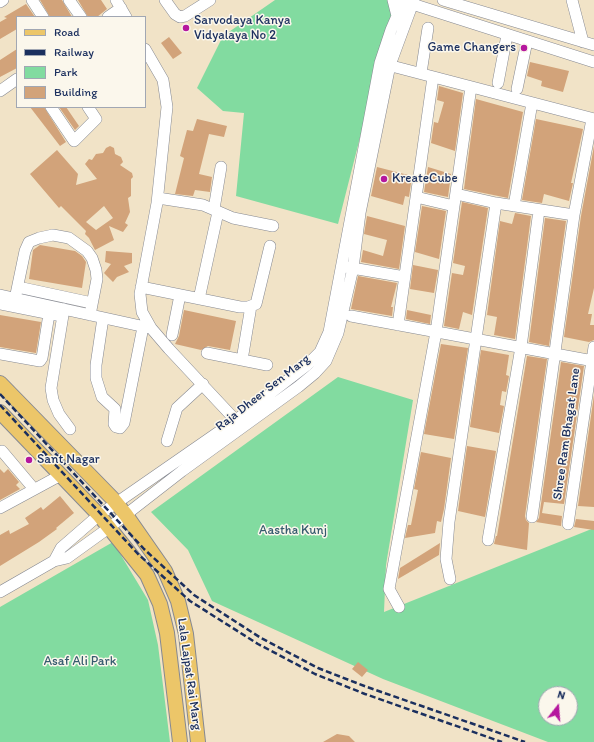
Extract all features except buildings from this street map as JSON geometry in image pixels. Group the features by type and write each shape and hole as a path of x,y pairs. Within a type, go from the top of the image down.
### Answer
{"main road":[{"name":"Lala Lajpat Rai Marg","path":"0,383 116,502 165,571 178,600 186,634 198,742"},
{"name":"Lala Lajpat Rai Marg","path":"0,412 99,514 147,575 160,604 168,633 180,742"}],"street":[{"path":"32,0 42,16"},
{"path":"69,0 80,16"},
{"path":"165,0 175,14 180,17 185,16 210,0"},
{"path":"445,0 594,45"},
{"path":"572,0 583,42"},
{"path":"402,18 404,1 594,62"},
{"name":"Raja Dheer Sen Marg","path":"0,592 54,561 67,558 126,515 240,424 320,352 328,332 385,64 402,18 404,1"},
{"path":"109,16 121,8"},
{"path":"402,18 423,8"},
{"path":"421,73 428,28"},
{"path":"498,83 507,35"},
{"path":"517,89 528,41"},
{"path":"146,51 163,80 167,107 158,198 140,294 142,312 147,327 240,424"},
{"path":"385,64 593,119 574,215 532,517"},
{"name":"Raja Dheer Sen Marg","path":"54,561 61,548 99,514 298,387 315,373 326,360 338,333 353,268 360,213 385,64"},
{"path":"398,325 433,77"},
{"path":"0,91 16,80"},
{"path":"399,607 389,589 436,332 471,87"},
{"path":"514,206 532,103"},
{"path":"52,108 74,141 96,119 89,108"},
{"path":"199,299 216,211 221,167"},
{"path":"456,194 496,203 574,215"},
{"path":"416,197 454,206"},
{"path":"158,198 203,205 233,218 273,226"},
{"path":"450,579 446,559 449,522 496,203"},
{"path":"488,540 521,347 539,210"},
{"path":"15,298 25,251 29,242 53,235 69,238 78,243 92,258 97,279 90,315"},
{"path":"141,287 240,307 251,306 256,304 270,246"},
{"path":"341,266 404,277"},
{"path":"18,287 92,303"},
{"path":"0,295 15,298 63,313"},
{"path":"172,335 180,295"},
{"path":"0,304 49,314 63,313 90,315 147,327"},
{"path":"242,360 251,306"},
{"path":"63,313 51,388 53,400 59,414 70,429"},
{"path":"0,354 40,360 42,358 49,314"},
{"path":"351,316 593,361"},
{"path":"103,318 96,365 96,378 102,397 115,409 114,424 116,427 120,428 124,423 147,327"},
{"name":"Shree Ram Bhagat Lane","path":"568,524 594,347"},
{"path":"207,353 267,365"},
{"path":"167,441 177,408 203,384"},
{"path":"2,451 34,489"},
{"path":"0,508 61,476"}],"green space":[{"path":"275,0 395,0 338,224 236,196 244,113 223,111 197,88 223,36"},
{"name":"Aastha Kunj","path":"338,377 413,400 386,565 384,612 594,528 594,742 548,742 383,679 212,601 188,550 151,512"},
{"name":"Asaf Ali Park","path":"113,542 148,600 158,645 170,742 0,742 0,607"}],"railway":[{"path":"0,394 144,549 194,595 261,638 318,668 367,687 525,742"},
{"path":"0,405 138,554 190,601 258,644 315,674 365,694 502,742"}],"place":[{"name":"Sarvodaya Kanya Vidyalaya No 2","path":"186,28"},
{"name":"Game Changers","path":"524,48"},
{"name":"KreateCube","path":"384,179"},
{"name":"Sant Nagar","path":"29,460"}]}
